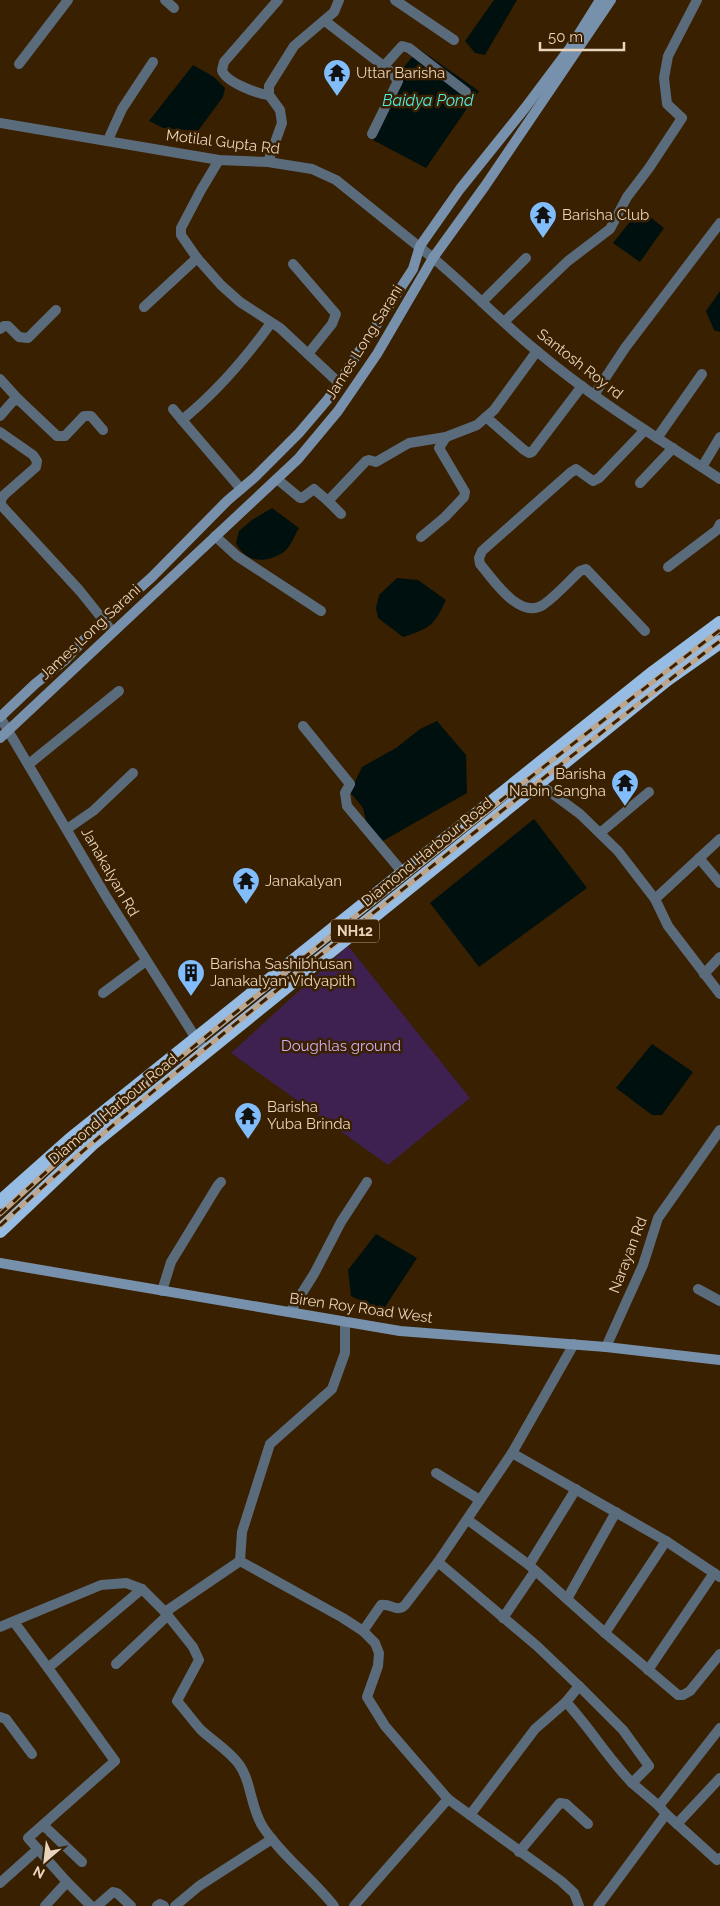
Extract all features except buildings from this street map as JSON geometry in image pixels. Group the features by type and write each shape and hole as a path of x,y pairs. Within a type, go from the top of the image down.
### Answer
{"highway":[{"name":"Diamond Harbour Road","path":"0,1202 63,1146 654,672 720,623"},
{"name":"Diamond Harbour Road","path":"0,1231 94,1142 666,680 720,642"},
{"path":"63,1146 75,1160"}],"main road":[{"path":"0,717 35,684 65,660 103,621 146,583 194,533 299,433 328,399 413,269 420,246 460,189 595,17 600,0"},
{"name":"James Long Sarani","path":"0,738 112,631 298,459 338,411 377,354 433,258 485,186 595,17 612,0"},
{"name":"Biren Roy Road West","path":"0,1263 400,1331 606,1346 720,1360"}],"street":[{"path":"19,64 68,0"},
{"path":"165,0 174,8"},
{"path":"269,95 258,94 250,90 225,76 222,70 224,62 278,0"},
{"path":"268,162 282,124 280,110 269,95 269,86 294,46 334,12 339,0"},
{"path":"396,0 454,40"},
{"path":"505,322 568,261 610,229 627,197 682,118 667,104 664,78 668,56 697,0"},
{"path":"325,21 384,66 398,81 372,134"},
{"path":"384,66 402,46 408,48 466,92"},
{"path":"108,140 122,109 154,62"},
{"name":"Motilal Gupta Rd","path":"0,123 219,160 268,162 312,169 336,180 433,258"},
{"path":"219,160 181,228 181,235 197,258 240,302 280,328 339,383"},
{"path":"594,396 625,348 720,223"},
{"path":"144,307 197,258"},
{"name":"Santosh Roy rd","path":"433,258 537,351 594,396 720,479"},
{"path":"482,302 526,258"},
{"path":"293,264 336,314 332,324 308,354"},
{"path":"0,329 8,326 19,337 28,338 56,310"},
{"path":"182,420 204,402 239,366 271,323"},
{"path":"328,500 366,461 376,462 409,442 446,437 476,424 486,417 504,397 537,351"},
{"path":"656,438 702,374"},
{"path":"0,379 57,436 64,436 84,416 91,416 103,430"},
{"path":"486,417 529,453 532,452 582,386"},
{"path":"0,416 13,401 19,400"},
{"path":"173,409 241,489"},
{"path":"645,430 599,478 593,481 576,469 570,473 482,551 478,558 480,564 513,601 524,607 534,609 542,605 580,571 586,569 645,631"},
{"path":"0,432 33,455 37,460 36,467 4,495 1,505 80,591 112,631"},
{"path":"421,537 464,497 465,492 439,448 446,437"},
{"path":"702,467 720,437"},
{"path":"640,483 673,448"},
{"path":"277,479 300,498 314,489 341,514"},
{"path":"668,567 717,530 720,524"},
{"path":"215,536 237,556 321,611"},
{"path":"29,764 119,691"},
{"name":"Janakalyan Rd","path":"0,717 146,960 206,1051"},
{"path":"303,726 350,784 344,793 347,806 404,874"},
{"path":"67,829 93,811 133,773"},
{"path":"538,784 580,814 618,851 655,899 668,926 720,994"},
{"path":"600,834 649,792"},
{"path":"655,899 720,839"},
{"path":"699,858 720,883"},
{"path":"704,974 720,957"},
{"path":"103,993 146,960"},
{"name":"Narayan Rd","path":"606,1346 643,1266 658,1218 718,1135"},
{"path":"162,1291 172,1262 183,1241 221,1182"},
{"path":"290,1312 314,1274 341,1222 367,1182"},
{"path":"698,1289 720,1301"},
{"path":"240,1561 242,1532 270,1444 332,1389 345,1353 345,1322"},
{"path":"363,1631 381,1605 385,1604 397,1609 402,1608 438,1562 512,1453 574,1344"},
{"path":"512,1453 666,1541 717,1575 648,1670"},
{"path":"436,1473 480,1500"},
{"path":"503,1618 576,1489"},
{"path":"567,1599 616,1512"},
{"path":"468,1520 532,1568 674,1693 683,1695 690,1691 720,1654"},
{"path":"605,1633 666,1541"},
{"path":"116,1664 166,1613 240,1561"},
{"path":"240,1561 363,1631 375,1643 379,1653 378,1666 367,1697 385,1726 448,1799 561,1881 574,1893 580,1906"},
{"path":"438,1562 537,1646 623,1730 649,1766 632,1783"},
{"path":"0,1627 101,1585 126,1583 142,1589 166,1613 193,1647 199,1660 177,1700 201,1729 236,1761 242,1769 259,1819 272,1839 320,1888 334,1906"},
{"path":"48,1668 142,1589"},
{"path":"14,1622 115,1761 28,1838 91,1906"},
{"path":"470,1816 535,1729 566,1702 579,1686"},
{"path":"566,1702 583,1720 614,1764 632,1783 717,1860 720,1858"},
{"path":"0,1717 6,1719 32,1754"},
{"path":"659,1806 720,1728"},
{"path":"677,1824 720,1778"},
{"path":"354,1906 448,1799"},
{"path":"519,1852 560,1802 566,1804 588,1824"},
{"path":"598,1906 666,1814"},
{"path":"43,1825 82,1862"},
{"path":"175,1906 200,1886 272,1839"},
{"path":"0,1883 38,1849"},
{"path":"45,1906 67,1882"},
{"path":"97,1906 113,1892 117,1893 131,1906"},
{"path":"157,1906 160,1904 164,1906"}],"green space":[{"name":"Doughlas ground","path":"348,946 470,1098 388,1165 231,1053"}],"water":[{"path":"494,0 517,0 485,55 475,53 465,41"},
{"name":"Baidya Pond","path":"419,49 479,91 426,168 373,140 402,69"},
{"path":"193,65 214,77 225,88 223,97 198,131 163,128 149,121"},
{"path":"640,209 664,228 640,262 613,243"},
{"path":"720,291 720,332 714,330 706,311"},
{"path":"272,508 299,528 284,552 263,560 251,558 240,550 236,543 239,531 252,520"},
{"path":"397,578 418,580 446,600 430,625 403,637 378,618 376,608 379,595"},
{"path":"437,721 466,755 467,793 381,842 367,825 363,808 350,792 362,767 396,748 420,729"},
{"path":"534,819 587,888 479,967 430,903"},
{"path":"652,1044 693,1072 662,1115 652,1115 616,1088"},
{"path":"376,1234 417,1258 385,1307 380,1310 351,1296 348,1270"}],"railway":[{"path":"0,1214 112,1114 228,1019 461,832 720,630"},
{"path":"0,1226 76,1157 233,1025 465,840 720,641"}],"place":[{"name":"Uttar Barisha","path":"337,97"},
{"name":"Barisha Club","path":"543,239"},
{"name":"Barisha Nabin Sangha","path":"625,807"},
{"name":"Janakalyan","path":"246,905"},
{"name":"Barisha Sashibhusan Janakalyan Vidyapith","path":"191,997"},
{"name":"Barisha Yuba Brinda","path":"248,1140"}]}
